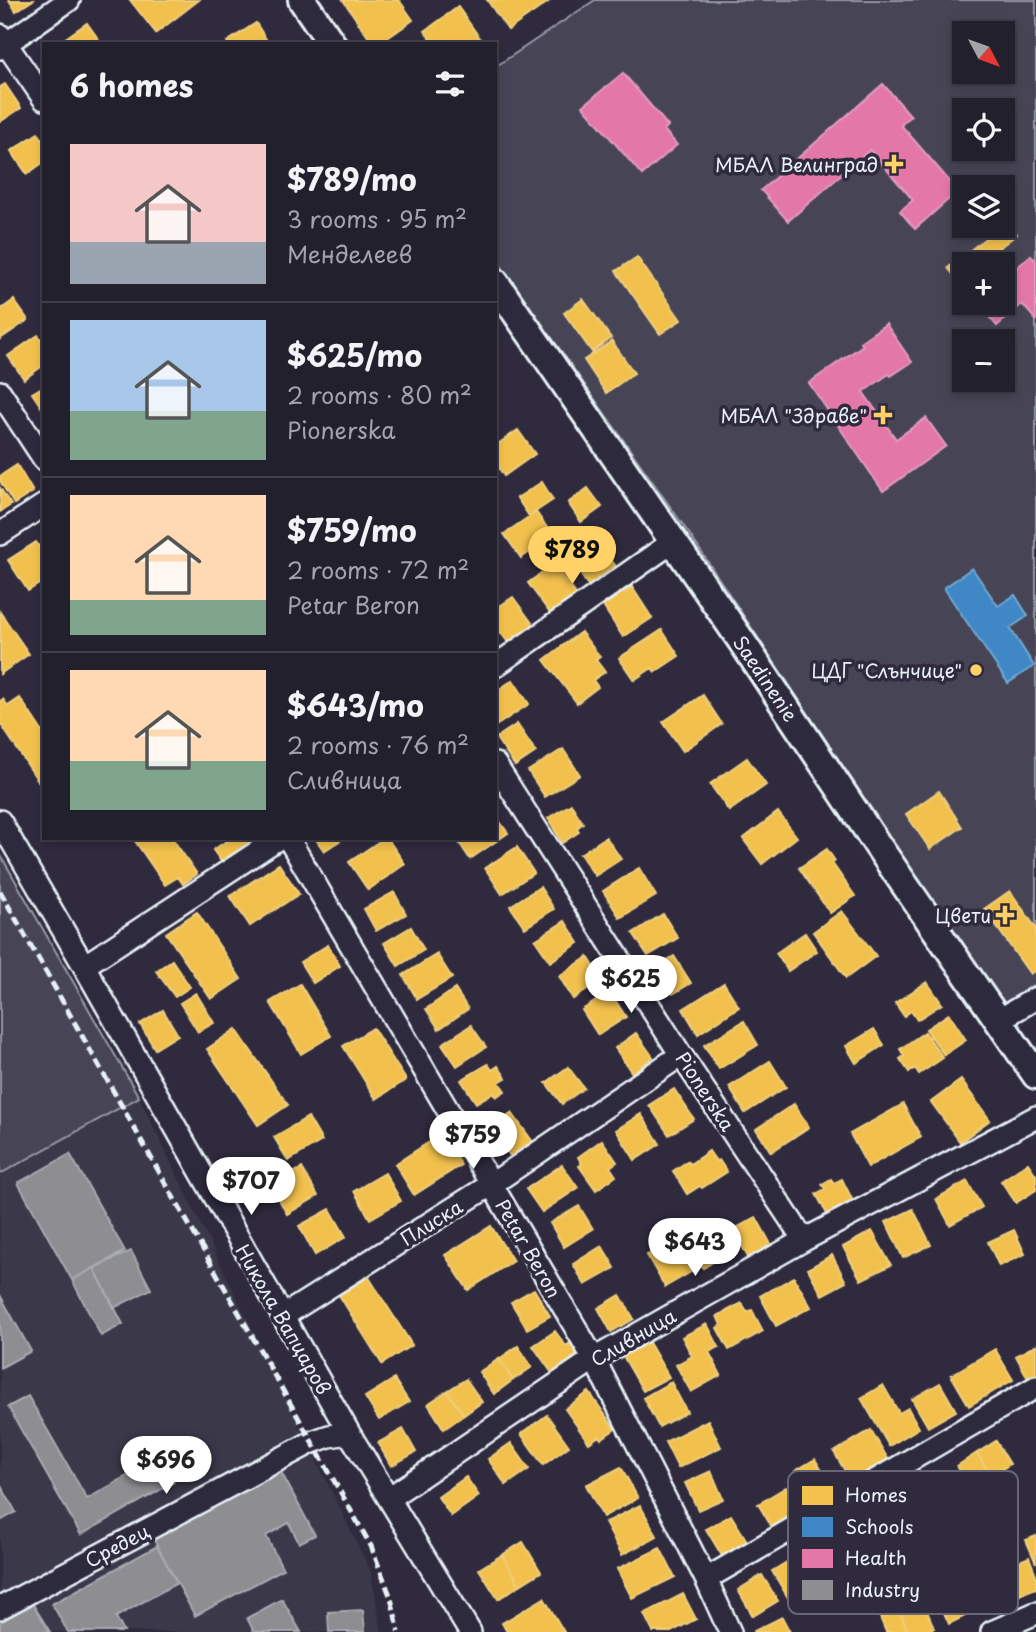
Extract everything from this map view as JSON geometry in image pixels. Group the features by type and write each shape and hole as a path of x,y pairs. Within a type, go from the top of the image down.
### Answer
{"street":[{"path":"42,96 2,42 69,0"},
{"path":"302,0 331,42"},
{"name":"Saedinenie","path":"497,285 1036,1075"},
{"path":"0,392 42,456"},
{"path":"0,534 42,506"},
{"path":"497,665 674,541"},
{"name":"Pionerska","path":"497,768 681,1055 804,1240"},
{"name":"Никола Вапцаров","path":"0,821 349,1433 470,1632"},
{"path":"84,966 275,840"},
{"name":"Petar Beron","path":"289,840 594,1359 706,1579 730,1632"},
{"path":"999,1020 1036,998"},
{"name":"Плиска","path":"283,1316 492,1184 681,1055"},
{"name":"Сливница","path":"389,1498 594,1359 804,1240 1036,1117"},
{"path":"892,1471 1036,1387"},
{"name":"Средец","path":"0,1608 312,1442 349,1433"},
{"path":"706,1579 788,1531"},
{"path":"992,1632 1036,1613"}],"shaded area":[{"path":"595,0 1036,0 1036,1000 1009,1017 690,535 497,260 497,66"},
{"path":"0,854 139,1097 0,1174"},
{"path":"139,1097 371,1572 382,1632 0,1632 0,1174"}],"building: Homes":[{"path":"9,0 33,0 16,11"},
{"path":"130,0 199,0 156,33"},
{"path":"343,0 399,0 413,20 382,42 372,42"},
{"path":"487,0 551,0 508,30"},
{"path":"458,7 483,42 433,42 425,31"},
{"path":"87,23 101,42 60,42"},
{"path":"256,23 268,42 227,42"},
{"path":"5,84 21,108 0,122 0,87"},
{"path":"38,133 42,138 42,163 27,174 11,151"},
{"path":"986,238 1012,238 994,252 968,252"},
{"path":"637,257 681,320 660,334 616,271"},
{"path":"583,299 611,338 592,352 564,313"},
{"path":"14,300 28,320 0,339 0,310"},
{"path":"38,335 42,340 42,366 24,379 8,356"},
{"path":"612,341 634,373 606,393 584,360"},
{"path":"42,387 42,408 32,393"},
{"path":"518,430 535,454 504,476 497,465 497,445"},
{"path":"17,465 33,492 14,504 0,481 0,476"},
{"path":"542,482 553,500 529,516 517,498"},
{"path":"0,488 11,505 0,512"},
{"path":"588,488 602,507 581,522 568,503"},
{"path":"536,512 553,536 521,558 504,534"},
{"path":"36,542 42,550 42,582 28,591 8,560"},
{"path":"600,544 617,568 590,588 573,564"},
{"path":"554,564 578,597 552,616 528,583"},
{"path":"632,587 652,618 623,637 603,606"},
{"path":"513,597 535,627 510,645 497,628 497,608"},
{"path":"0,612 29,654 0,674"},
{"path":"662,630 679,656 655,672 652,668 634,680 619,658"},
{"path":"581,632 600,657 596,660 605,672 593,680 598,687 577,703 544,660"},
{"path":"513,680 529,704 497,725 497,691"},
{"path":"703,695 722,724 683,751 663,722"},
{"path":"20,698 42,731 42,787 0,723 0,701 3,699 8,706"},
{"path":"517,724 536,752 515,766 497,737"},
{"path":"563,749 580,775 545,797 528,771"},
{"path":"747,758 766,785 729,811 710,784"},
{"path":"939,791 962,827 930,849 906,814"},
{"path":"571,804 583,823 577,828 579,832 562,843 548,818"},
{"path":"778,812 797,837 762,864 743,839"},
{"path":"497,818 508,833 470,859 457,840 497,840"},
{"path":"606,837 621,859 595,876 580,854"},
{"path":"134,840 173,840 197,874 183,884 178,877 165,885"},
{"path":"228,840 259,840 225,867 213,850"},
{"path":"316,840 341,840 324,851"},
{"path":"381,840 388,840 405,864 368,890 349,862"},
{"path":"517,847 534,873 502,894 485,868"},
{"path":"827,849 835,861 832,863 855,896 830,913 799,868"},
{"path":"279,864 299,894 250,926 230,896"},
{"path":"639,868 656,896 620,918 603,891"},
{"path":"540,887 554,909 525,928 510,906"},
{"path":"1010,891 1036,928 1036,970 1030,974 984,909"},
{"path":"394,892 406,914 376,931 364,909"},
{"path":"842,911 876,956 846,978 813,932"},
{"path":"197,912 241,979 211,999 166,933"},
{"path":"663,914 678,938 648,956 633,933"},
{"path":"565,921 579,943 550,962 535,940"},
{"path":"411,927 424,950 398,966 384,943"},
{"path":"805,933 817,951 788,971 776,953"},
{"path":"328,945 340,966 313,983 300,962"},
{"path":"437,954 452,978 417,999 403,975"},
{"path":"674,956 691,983 673,994 655,967"},
{"path":"588,957 603,980 573,999 559,976"},
{"path":"172,960 190,987 175,997 156,971"},
{"path":"927,982 942,1004 917,1020 911,1011 904,1016 895,1003"},
{"path":"724,983 739,1007 698,1034 683,1009"},
{"path":"300,984 331,1036 301,1054 270,1002"},
{"path":"455,989 468,1009 439,1029 426,1009"},
{"path":"610,992 626,1017 598,1035 582,1010"},
{"path":"196,993 214,1023 198,1032 180,1003"},
{"path":"163,1010 178,1035 155,1049 140,1024"},
{"path":"949,1014 966,1040 944,1055 926,1029"},
{"path":"744,1021 758,1045 719,1069 704,1045"},
{"path":"471,1025 486,1047 457,1066 442,1044"},
{"path":"373,1028 406,1080 376,1099 343,1046"},
{"path":"236,1029 288,1105 258,1125 207,1049"},
{"path":"874,1029 884,1045 856,1063 846,1046"},
{"path":"925,1032 943,1058 919,1074 915,1068 909,1072 900,1059 904,1056 900,1049"},
{"path":"636,1033 653,1057 632,1073 615,1048"},
{"path":"770,1061 786,1087 745,1113 729,1087"},
{"path":"488,1064 492,1070 498,1066 506,1078 499,1082 505,1091 496,1097 493,1093 476,1103 461,1080"},
{"path":"568,1067 584,1088 562,1104 546,1083"},
{"path":"961,1080 990,1120 960,1142 931,1102"},
{"path":"674,1089 694,1119 669,1135 649,1105"},
{"path":"794,1104 809,1127 771,1152 756,1129"},
{"path":"903,1104 921,1137 868,1167 850,1134"},
{"path":"512,1113 533,1142 511,1157 490,1129"},
{"path":"641,1114 660,1144 635,1160 616,1130"},
{"path":"308,1117 322,1141 288,1161 274,1137"},
{"path":"442,1134 461,1165 414,1195 395,1164"},
{"path":"602,1140 617,1162 610,1167 616,1176 596,1190 579,1166 582,1164 578,1157"},
{"path":"709,1151 727,1172 687,1194 673,1171 688,1161 690,1164"},
{"path":"1028,1163 1036,1175 1036,1190 1016,1203 1001,1181"},
{"path":"562,1165 578,1188 542,1212 526,1189"},
{"path":"302,1168 318,1196 287,1214 271,1185"},
{"path":"385,1173 401,1201 370,1219 354,1191"},
{"path":"831,1179 834,1183 842,1179 853,1201 827,1214 816,1194 825,1189 822,1184"},
{"path":"967,1181 982,1207 950,1225 936,1199"},
{"path":"579,1206 593,1229 564,1247 550,1223"},
{"path":"330,1209 346,1237 315,1255 299,1226"},
{"path":"913,1209 931,1245 903,1258 886,1222"},
{"path":"756,1217 772,1246 749,1259 733,1230"},
{"path":"491,1226 513,1261 468,1290 445,1255"},
{"path":"717,1228 731,1251 703,1268 685,1236 695,1230 700,1239"},
{"path":"1014,1230 1025,1254 999,1266 988,1242"},
{"path":"872,1231 891,1265 861,1280 843,1247"},
{"path":"673,1240 691,1272 665,1287 647,1255"},
{"path":"602,1246 615,1268 585,1285 573,1264"},
{"path":"832,1255 846,1282 822,1295 808,1269"},
{"path":"368,1276 412,1345 382,1364 339,1295"},
{"path":"794,1277 811,1307 776,1326 760,1296"},
{"path":"534,1289 550,1316 527,1329 511,1302"},
{"path":"620,1295 634,1319 611,1332 598,1308"},
{"path":"742,1303 747,1312 752,1310 763,1331 729,1350 717,1328 721,1325 717,1316"},
{"path":"707,1324 719,1347 709,1352 721,1375 691,1392 676,1365 692,1356 682,1337"},
{"path":"555,1331 566,1346 570,1343 578,1354 552,1373 533,1346"},
{"path":"647,1339 669,1377 643,1391 622,1354"},
{"path":"1036,1345 1036,1376 1029,1380 1016,1356"},
{"path":"518,1346 532,1367 513,1380 499,1359"},
{"path":"995,1349 1013,1380 969,1406 951,1375"},
{"path":"499,1359 513,1380 494,1394 479,1372"},
{"path":"394,1379 409,1402 379,1420 365,1397"},
{"path":"466,1379 482,1402 464,1415 447,1391"},
{"path":"671,1382 687,1412 659,1427 643,1398"},
{"path":"940,1383 956,1411 928,1427 912,1399"},
{"path":"883,1385 899,1413 908,1408 919,1428 889,1446 861,1398"},
{"path":"447,1391 464,1415 444,1429 428,1404"},
{"path":"589,1392 615,1429 601,1439 599,1436 589,1443 565,1409"},
{"path":"547,1415 569,1446 543,1465 521,1434"},
{"path":"708,1420 721,1447 678,1468 665,1442"},
{"path":"403,1429 416,1452 391,1466 378,1443"},
{"path":"871,1430 889,1461 872,1471 845,1471 834,1452"},
{"path":"996,1441 1010,1464 999,1471 988,1471 977,1453"},
{"path":"511,1443 529,1469 506,1485 488,1459"},
{"path":"977,1453 988,1471 960,1471 957,1466"},
{"path":"815,1459 822,1471 795,1471"},
{"path":"621,1467 638,1498 603,1517 586,1485"},
{"path":"711,1471 723,1499 698,1510 685,1483"},
{"path":"466,1477 479,1496 451,1516 438,1497"},
{"path":"786,1487 788,1519 773,1529 758,1504"},
{"path":"640,1505 657,1536 622,1555 605,1523"},
{"path":"731,1515 747,1541 722,1556 706,1529"},
{"path":"1036,1536 1036,1563 1026,1540"},
{"path":"523,1542 541,1572 520,1585 502,1555"},
{"path":"660,1548 675,1577 632,1598 617,1569"},
{"path":"502,1555 520,1585 498,1599 479,1569"},
{"path":"1029,1557 1036,1575 1036,1588 1018,1595 1018,1562"},
{"path":"788,1561 788,1598 772,1571"},
{"path":"762,1575 778,1601 753,1616 738,1590"},
{"path":"683,1594 696,1619 671,1632 653,1632 644,1614"},
{"path":"544,1598 564,1632 507,1632 502,1623"},
{"path":"901,1614 928,1614 934,1628 926,1632 908,1632"},
{"path":"901,1614 908,1632 886,1632 879,1615"},
{"path":"944,1614 969,1614 949,1624"},
{"path":"782,1617 790,1632 754,1632 754,1631"}],"building: Schools":[{"path":"972,568 998,606 1015,595 1028,616 1010,628 1034,666 1008,683 944,588"}],"building: Health":[{"path":"623,73 668,126 664,130 677,145 642,175 583,106"},
{"path":"883,84 911,116 901,125 952,184 952,196 915,229 900,211 913,200 870,150 788,221 761,190"},
{"path":"1031,255 1036,261 1036,320 1022,304 1015,310 1015,269"},
{"path":"987,315 1010,315 997,326"},
{"path":"886,324 912,362 863,392 896,439 926,418 946,446 883,491 809,383 863,345 860,342"}],"building: Industry":[{"path":"70,1154 125,1251 72,1280 18,1183"},
{"path":"131,1251 151,1289 114,1308 94,1268"},
{"path":"94,1268 123,1324 101,1336 72,1280"},
{"path":"0,1295 31,1351 0,1368"},
{"path":"28,1396 87,1499 160,1457 174,1482 81,1535 8,1407"},
{"path":"280,1470 315,1535 299,1543 289,1523 266,1536 283,1569 195,1616 153,1538"},
{"path":"0,1484 16,1512 0,1521"},
{"path":"157,1546 177,1583 116,1617 124,1632 68,1632 52,1604"},
{"path":"282,1599 301,1632 254,1632 247,1618"},
{"path":"32,1603 50,1632 0,1632 0,1623"},
{"path":"363,1610 365,1632 329,1632 328,1612"}],"railway":[{"path":"0,891 371,1546 391,1598 399,1632"}],"place":[{"name":"МБАЛ Велинград","path":"894,164"},
{"name":"МБАЛ \"Здраве\"","path":"883,415"},
{"name":"ЦДГ \"Слънчице\"","path":"976,670"},
{"name":"Цвети","path":"1005,915"}]}
